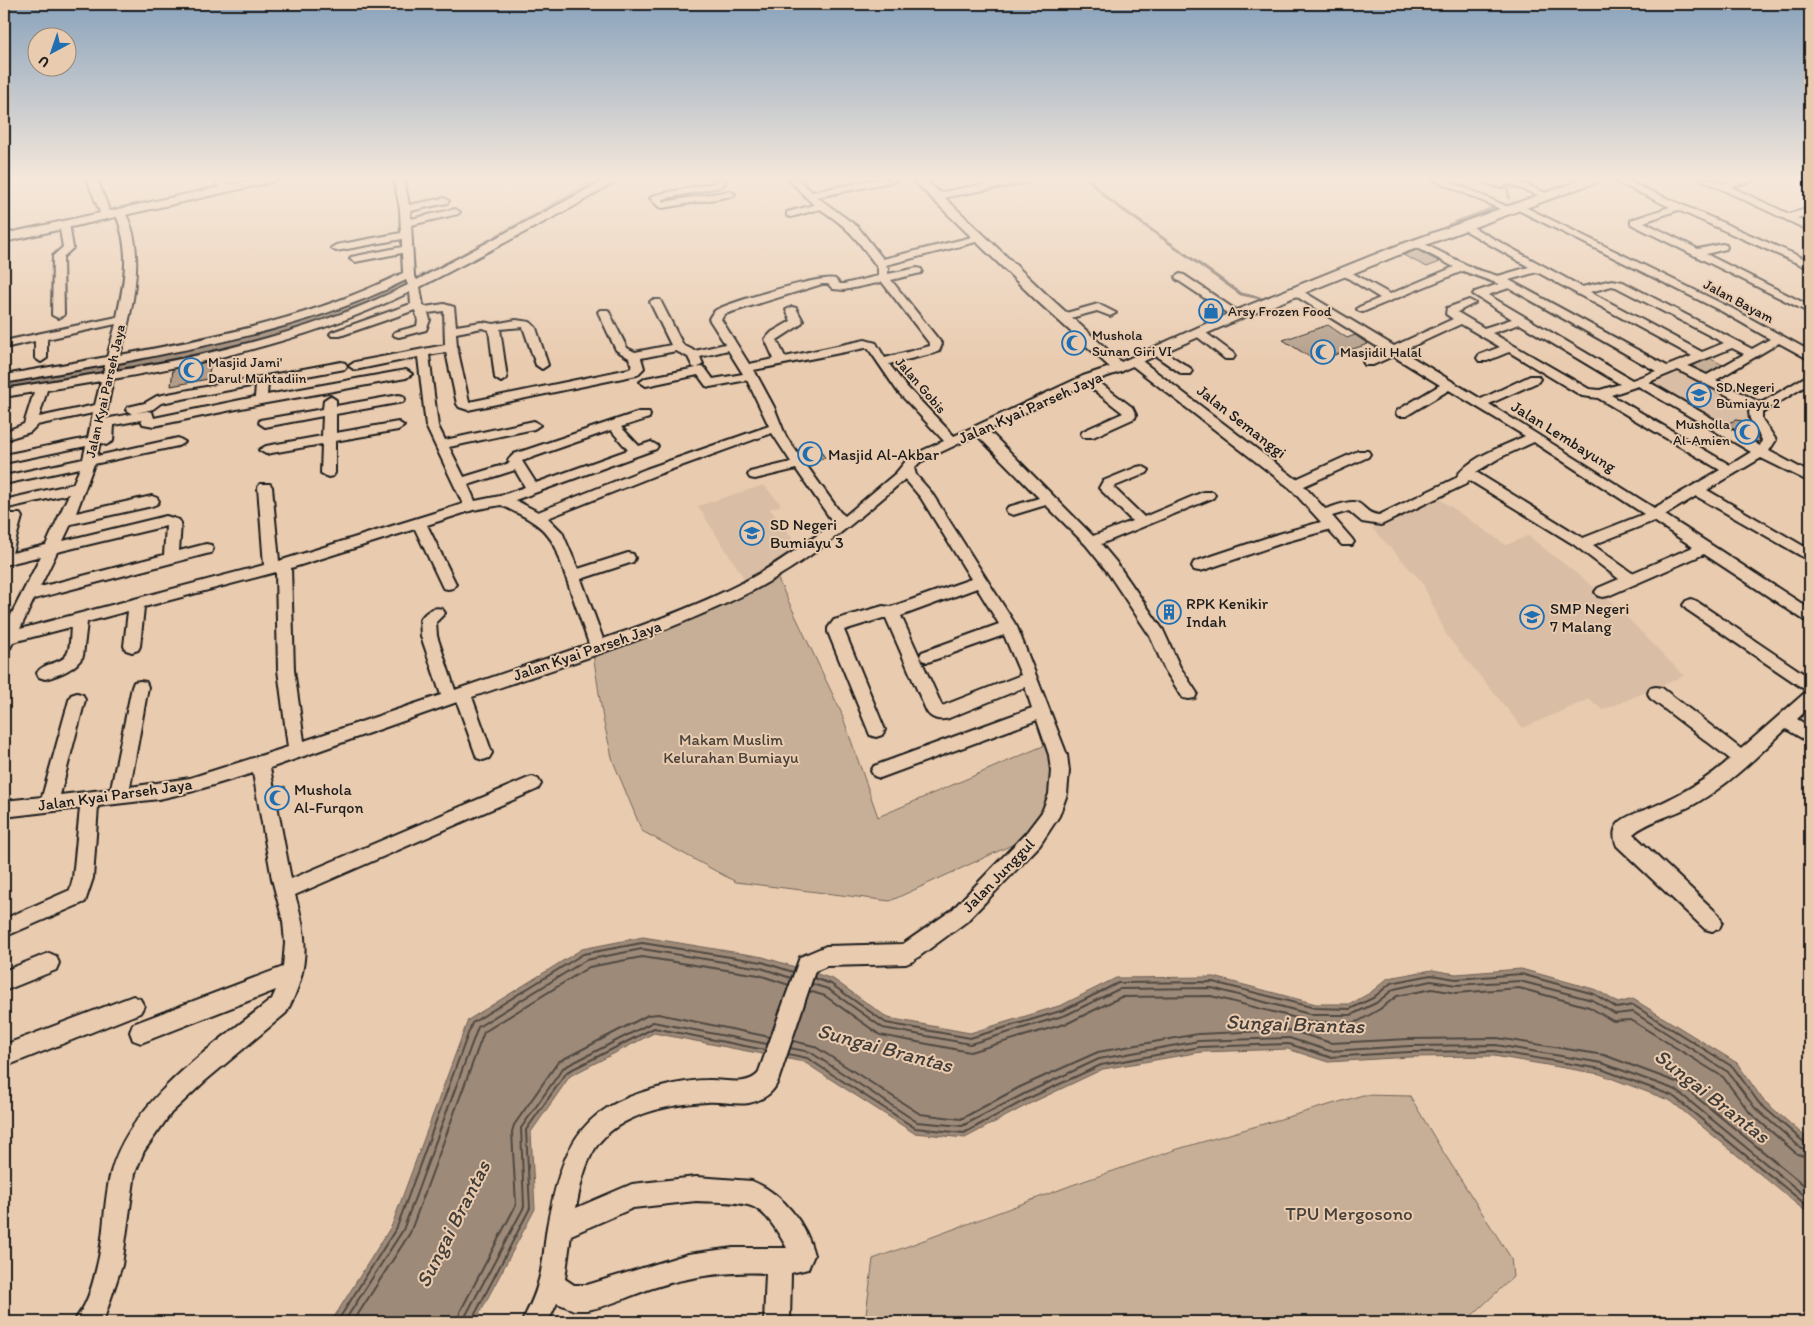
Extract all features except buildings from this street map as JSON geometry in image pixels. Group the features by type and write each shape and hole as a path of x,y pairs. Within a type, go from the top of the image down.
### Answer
{"main road":[{"name":"Jalan Kyai Parseh Jaya","path":"983,241 1119,368 1237,315 1422,241"}],"street":[{"path":"58,315 58,256 68,248 67,241"},
{"name":"Jalan Kyai Parseh Jaya","path":"5,641 66,520 89,461 99,441 110,368 119,338 131,275 129,241"},
{"path":"336,248 374,241"},
{"path":"400,334 422,328 424,320 411,280 406,241"},
{"path":"4,379 110,368 266,342 364,310 411,280 490,241"},
{"path":"863,241 884,269 882,275 884,279"},
{"path":"880,263 968,241"},
{"path":"1491,241 1701,356"},
{"name":"Jalan Bayam","path":"1584,241 1727,310 1810,356"},
{"path":"1672,241 1809,308"},
{"path":"1755,241 1810,265"},
{"path":"1416,243 1478,275 1510,284 1666,371"},
{"path":"1696,253 1722,247"},
{"path":"355,259 407,249"},
{"path":"1363,309 1463,267"},
{"path":"1498,280 1538,268"},
{"path":"845,523 835,515 798,464 775,428 768,407 716,316 721,312 781,292 822,281 831,281 839,288 917,271"},
{"path":"1343,272 1389,298"},
{"path":"1180,277 1237,315"},
{"path":"1626,286 1659,277"},
{"name":"Jalan Gobis","path":"884,279 936,344 932,350 882,362 902,389 952,442"},
{"path":"1580,291 1612,282 1626,286 1751,354"},
{"path":"1510,284 1479,294 1635,384 1810,478"},
{"name":"Jalan Lembayung","path":"1295,291 1449,385 1810,616"},
{"path":"656,302 678,347 693,355 700,371 710,383 781,362 865,344 872,345 882,362"},
{"path":"1469,303 1451,310 1452,314 1586,393 1601,394 1635,384 1732,344"},
{"path":"1063,317 1098,306 1110,313"},
{"path":"336,334 419,308 448,307 450,309 450,347 463,404 468,406 633,372 638,368 634,356"},
{"path":"781,362 771,339 776,334 796,324 798,321 792,310"},
{"path":"604,312 622,350 634,356 678,347"},
{"path":"1483,332 1522,319"},
{"path":"4,344 121,320"},
{"path":"1369,362 1461,320"},
{"path":"451,330 482,325 526,324 530,328 542,365"},
{"path":"494,326 501,378"},
{"path":"1198,332 1229,356"},
{"path":"41,337 41,358"},
{"path":"1707,380 1778,339"},
{"path":"693,355 733,345"},
{"path":"355,366 450,347"},
{"path":"1483,358 1509,348"},
{"path":"1157,351 1186,371"},
{"path":"423,353 432,426 471,506"},
{"name":"Jalan Semanggi","path":"1134,361 1295,485 1328,519"},
{"path":"341,366 156,400 148,411 148,421 154,422 261,400 406,374"},
{"path":"1679,366 1760,407"},
{"path":"4,393 42,387 110,368"},
{"name":"Jalan Kyai Parseh Jaya","path":"4,809 119,796 190,785 260,764 672,621 747,587 845,523 908,469 915,459 1087,379 1119,368"},
{"path":"646,382 700,371"},
{"path":"1585,542 1652,515 1761,452 1767,446 1769,440 1756,418 1756,412 1760,407 1810,378"},
{"path":"1087,379 1128,410 1130,415 1088,434"},
{"path":"1479,404 1534,379"},
{"path":"261,400 262,380"},
{"path":"1402,413 1449,385"},
{"path":"4,436 26,429 30,423 42,387"},
{"path":"328,473 330,387"},
{"path":"1601,394 1729,470"},
{"path":"103,417 113,398"},
{"path":"265,423 399,399"},
{"path":"30,423 148,411"},
{"path":"533,489 517,465 515,460 519,457 644,415"},
{"path":"442,446 534,425"},
{"path":"613,425 636,451"},
{"path":"266,450 398,426"},
{"path":"538,517 651,472 775,428"},
{"path":"980,429 1091,542 1111,566 1157,634 1173,670 1188,692"},
{"path":"1199,566 1288,536 1328,519 1352,506 1367,519 1381,520 1461,480 1466,472 1496,454 1530,440"},
{"path":"4,460 99,441"},
{"path":"4,480 178,442"},
{"path":"1667,448 1680,442"},
{"path":"5,641 80,617 277,566 471,506 503,500 651,446"},
{"path":"1295,485 1363,454"},
{"path":"755,476 798,464"},
{"path":"459,483 517,465"},
{"name":"Jalan Junggul","path":"559,1228 583,1146 590,1136 612,1117 669,1096 706,1091 752,1091 762,1088 767,1081 807,964 826,956 906,954 959,916 1033,839 1050,816 1060,782 1058,755 1030,678 1009,627 981,581 960,552 926,495 910,476 908,469"},
{"path":"1142,470 1114,480 1106,488 1142,523"},
{"path":"1466,472 1606,553 1614,562 1610,564 1631,580"},
{"path":"4,504 79,487"},
{"path":"265,487 277,566 286,670 296,751"},
{"path":"1695,489 1810,556"},
{"path":"1091,542 1142,523 1208,494"},
{"path":"503,500 538,517 554,532 573,576 598,648"},
{"path":"1013,510 1049,500"},
{"path":"66,520 152,501"},
{"path":"4,556 15,517"},
{"path":"1328,519 1347,542"},
{"path":"4,560 166,521 174,523 171,556"},
{"path":"419,523 448,584"},
{"path":"1603,592 1704,548"},
{"path":"28,595 171,556 206,549"},
{"path":"573,576 628,558"},
{"path":"876,730 836,628 840,624 883,612 892,613 981,581"},
{"path":"132,646 137,603"},
{"path":"1690,605 1810,686"},
{"path":"437,613 428,620 429,636 483,753"},
{"path":"892,613 934,710 937,712 943,713 1030,678"},
{"path":"45,672 69,662 75,656 80,617"},
{"path":"928,656 1009,627"},
{"path":"119,796 140,687"},
{"path":"1656,693 1743,760"},
{"path":"1712,922 1624,840 1623,833 1627,827 1704,789 1743,760 1810,697"},
{"path":"49,803 77,700"},
{"path":"880,771 1042,711"},
{"path":"1786,721 1810,736"},
{"path":"91,1320 110,1265 123,1172 136,1143 163,1105 196,1074 279,1006 287,994 292,974 294,950 293,922 284,891 260,764"},
{"path":"284,891 532,784"},
{"path":"4,928 78,896 83,878 90,798"},
{"path":"4,980 49,963"},
{"path":"141,1032 292,974"},
{"path":"4,1056 133,1006"},
{"path":"535,1322 551,1284 559,1228 632,1196 696,1188 752,1193 766,1202 785,1221 800,1247 802,1255 799,1260 729,1259 706,1262 659,1273 591,1297 572,1297 551,1284"},
{"path":"777,1322 779,1261"}],"shaded area":[{"name":"SD Negeri Bumiayu 2","path":"1681,370 1753,407 1749,411 1749,415 1756,423 1736,420 1720,426 1646,384"},
{"name":"SD Negeri Bumiayu 3","path":"764,485 781,505 770,509 799,547 745,580 698,506"},
{"name":"SMP Negeri 7 Malang","path":"1438,498 1506,545 1528,536 1608,598 1684,676 1603,710 1589,699 1523,728 1447,636 1422,582 1372,528"}],"green space":[{"path":"1707,357 1725,366 1706,378 1684,367"},
{"name":"Makam Muslim Kelurahan Bumiayu","path":"776,575 841,712 878,817 1050,743 1056,768 1051,804 1027,838 890,901 736,882 642,831 613,761 603,719 593,654"},
{"name":"TPU Mergosono","path":"1363,1095 1410,1096 1440,1147 1511,1258 1513,1277 1465,1322 865,1322 873,1259 1075,1184 1178,1149"}],"water":[{"name":"Sungai Brantas","path":"643,937 763,957 833,979 888,1018 970,1033 1062,1005 1116,978 1214,977 1316,1004 1350,1004 1370,993 1388,978 1432,970 1456,974 1521,969 1597,990 1618,1003 1633,999 1737,1063 1763,1100 1810,1141 1810,1215 1671,1101 1600,1074 1494,1056 1409,1057 1328,1062 1288,1049 1201,1052 1103,1069 1029,1104 965,1138 914,1133 804,1062 654,1033 570,1076 531,1132 535,1209 475,1322 331,1322 392,1225 468,1020 582,949"}],"waterway":[{"path":"4,388 172,357 297,327 337,314 405,286 490,241"},
{"path":"1167,241 1241,294 1260,298"}],"place":[{"name":"Arsy Frozen Food","path":"1211,311"},
{"name":"Mushola Sunan Giri VI","path":"1074,343"},
{"name":"Masjidil Halal","path":"1323,352"},
{"name":"Masjid Jami' Darul Muhtadiin","path":"191,370"},
{"name":"SD Negeri Bumiayu 2","path":"1699,395"},
{"name":"Musholla Al-Amien","path":"1747,432"},
{"name":"Masjid Al-Akbar","path":"810,454"},
{"name":"SD Negeri Bumiayu 3","path":"752,533"},
{"name":"RPK Kenikir Indah","path":"1169,612"},
{"name":"SMP Negeri 7 Malang","path":"1532,617"},
{"name":"Mushola Al-Furqon","path":"277,798"}]}
